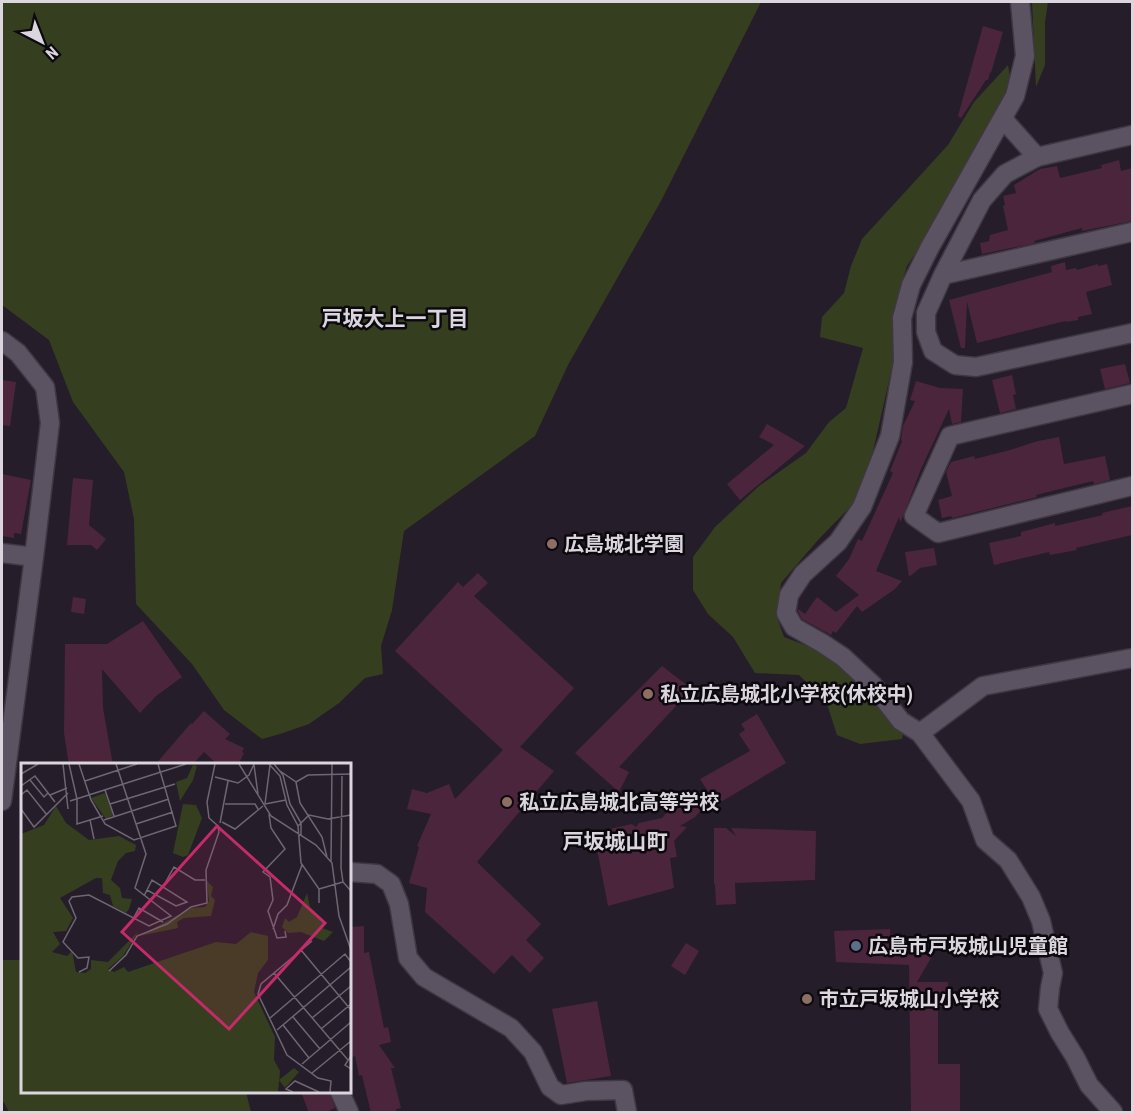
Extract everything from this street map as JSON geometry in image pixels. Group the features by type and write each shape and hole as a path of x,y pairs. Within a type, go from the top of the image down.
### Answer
{"street":[{"path":"1020,2 1024,56 1015,96 911,285 902,318 903,362 890,436 862,507 838,542 803,574 789,595 786,612 794,627 843,657 873,685 901,721 920,733 970,801 985,840 1008,860 1031,897 1041,921 1053,973 1048,1008 1089,1085 1113,1113"},
{"path":"1003,119 1037,157"},
{"path":"1132,135 1037,157 1005,174 982,200 926,313 926,332 933,351 955,365 976,367 1132,333"},
{"path":"943,275 1132,232"},
{"path":"2,341 18,352 45,387 50,423 2,801"},
{"path":"1132,394 950,436 914,516 938,533 1132,488"},
{"path":"2,553 34,557"},
{"path":"920,733 983,686 1132,658"},
{"path":"351,872 376,874 391,884 399,904 408,958 424,976 511,1028 533,1052 550,1087 561,1095 586,1091 623,1090 627,1113"},
{"path":"340,1093 349,1113"}],"green space":[{"path":"2,2 761,2 661,201 568,365 535,436 404,531 392,610 381,646 383,674 365,678 339,703 309,724 262,739 224,710 192,664 136,604 134,519 124,472 73,402 49,340 2,305"},
{"path":"1032,2 1048,2 1045,22 1045,65 1036,87"},
{"path":"1008,65 1010,77 1002,105 943,212 907,266 895,305 894,359 870,464 854,503 781,583 777,617 784,637 818,650 859,679 905,726 902,739 860,744 837,735 826,701 799,675 755,673 733,637 708,614 693,590 693,557 715,527 759,486 806,453 829,422 846,408 863,348 820,337 822,317 844,293 851,266 862,239 948,145 974,102"},
{"path":"2,960 21,960 21,1093 246,1093 251,1112 9,1112 2,1099"}],"building":[{"path":"983,26 1003,32 988,80 961,118 958,116"},
{"path":"1119,160 1121,171 1132,168 1132,221 1082,231 1082,228 1034,241 1035,243 982,254 980,243 989,241 990,235 1008,230 1003,196 1016,193 1014,185 1040,169 1057,166 1060,178 1102,168 1101,165"},
{"path":"1065,262 1066,270 1107,264 1112,285 1086,292 1092,314 1078,317 1078,320 1065,321 977,343 967,302 965,348 961,348 949,300 1052,272 1051,266"},
{"path":"1125,364 1130,383 1105,389 1100,369"},
{"path":"1012,375 1016,409 1000,413 992,380"},
{"path":"2,380 16,382 10,426 2,425"},
{"path":"916,381 940,388 963,389 961,422 952,424 949,409 921,469 903,516 900,522 899,517 876,571 902,581 895,589 862,612 857,606 836,633 833,631 831,635 802,619 798,609 805,614 817,597 836,612 859,595 836,576 849,559 858,539 862,541 893,473 890,471 902,441 903,426 915,401 910,400"},
{"path":"767,424 805,446 740,500 727,484 774,445 759,437"},
{"path":"1059,437 1064,464 1105,456 1110,480 1094,484 1093,481 952,518 951,516 942,518 938,500 952,496 946,472 951,462 974,456 975,459"},
{"path":"2,474 31,480 21,534 14,533 14,538 2,536"},
{"path":"73,478 93,480 89,525 106,539 97,550 91,545 67,545"},
{"path":"1132,506 1132,535 1076,548 1077,550 1050,555 1049,552 994,565 989,543 1021,536 1021,532 1055,523 1055,526"},
{"path":"934,548 937,565 920,568 909,577 905,552"},
{"path":"478,573 488,583 474,596 574,688 520,747 554,771 477,862 541,924 526,940 544,958 530,973 512,955 494,974 425,912 427,888 409,883 419,847 417,846 431,814 407,809 412,789 427,793 449,784 455,799 503,750 395,651 458,582 463,587"},
{"path":"73,597 86,599 84,614 71,612"},
{"path":"143,621 182,677 156,696 140,713 102,669 103,708 113,763 69,763 64,733 65,644 107,644"},
{"path":"662,666 692,689 619,767 629,772 619,792 575,753"},
{"path":"204,711 230,734 225,739 244,748 239,763 216,763 204,752 194,763 157,763"},
{"path":"757,714 786,763 714,806 714,795 712,798 700,779 750,751 739,734 745,730 741,724"},
{"path":"683,794 702,809 695,817 680,826 687,827 674,841 677,857 670,858 674,888 608,906 592,833 632,824 636,827 639,823 662,818"},
{"path":"714,828 726,828 736,836 731,828 816,831 815,880 735,883 736,904 716,905"},
{"path":"364,926 364,953 369,952 384,1028 388,1027 391,1042 379,1045 395,1068 391,1068 401,1108 396,1109 396,1113 371,1113 362,1075 359,1076 355,1056 351,1058 351,927"},
{"path":"890,929 891,943 906,944 931,958 917,982 948,982 948,1007 938,1007 938,1064 960,1064 960,1113 911,1113 909,965 836,962 834,931"},
{"path":"686,943 699,951 685,975 671,966"},
{"path":"597,1001 611,1076 567,1083 552,1009"},
{"path":"301,1093 329,1093 335,1108 324,1113 309,1113"}],"place":[{"name":"広島城北学園","path":"552,544"},
{"name":"私立広島城北小学校(休校中)","path":"648,694"},
{"name":"私立広島城北高等学校","path":"507,802"},
{"name":"広島市戸坂城山児童館","path":"856,946"},
{"name":"市立戸坂城山小学校","path":"807,999"}],"district":[{"name":"戸坂大上一丁目","path":"395,319"},
{"name":"戸坂城山町","path":"615,842"}]}
